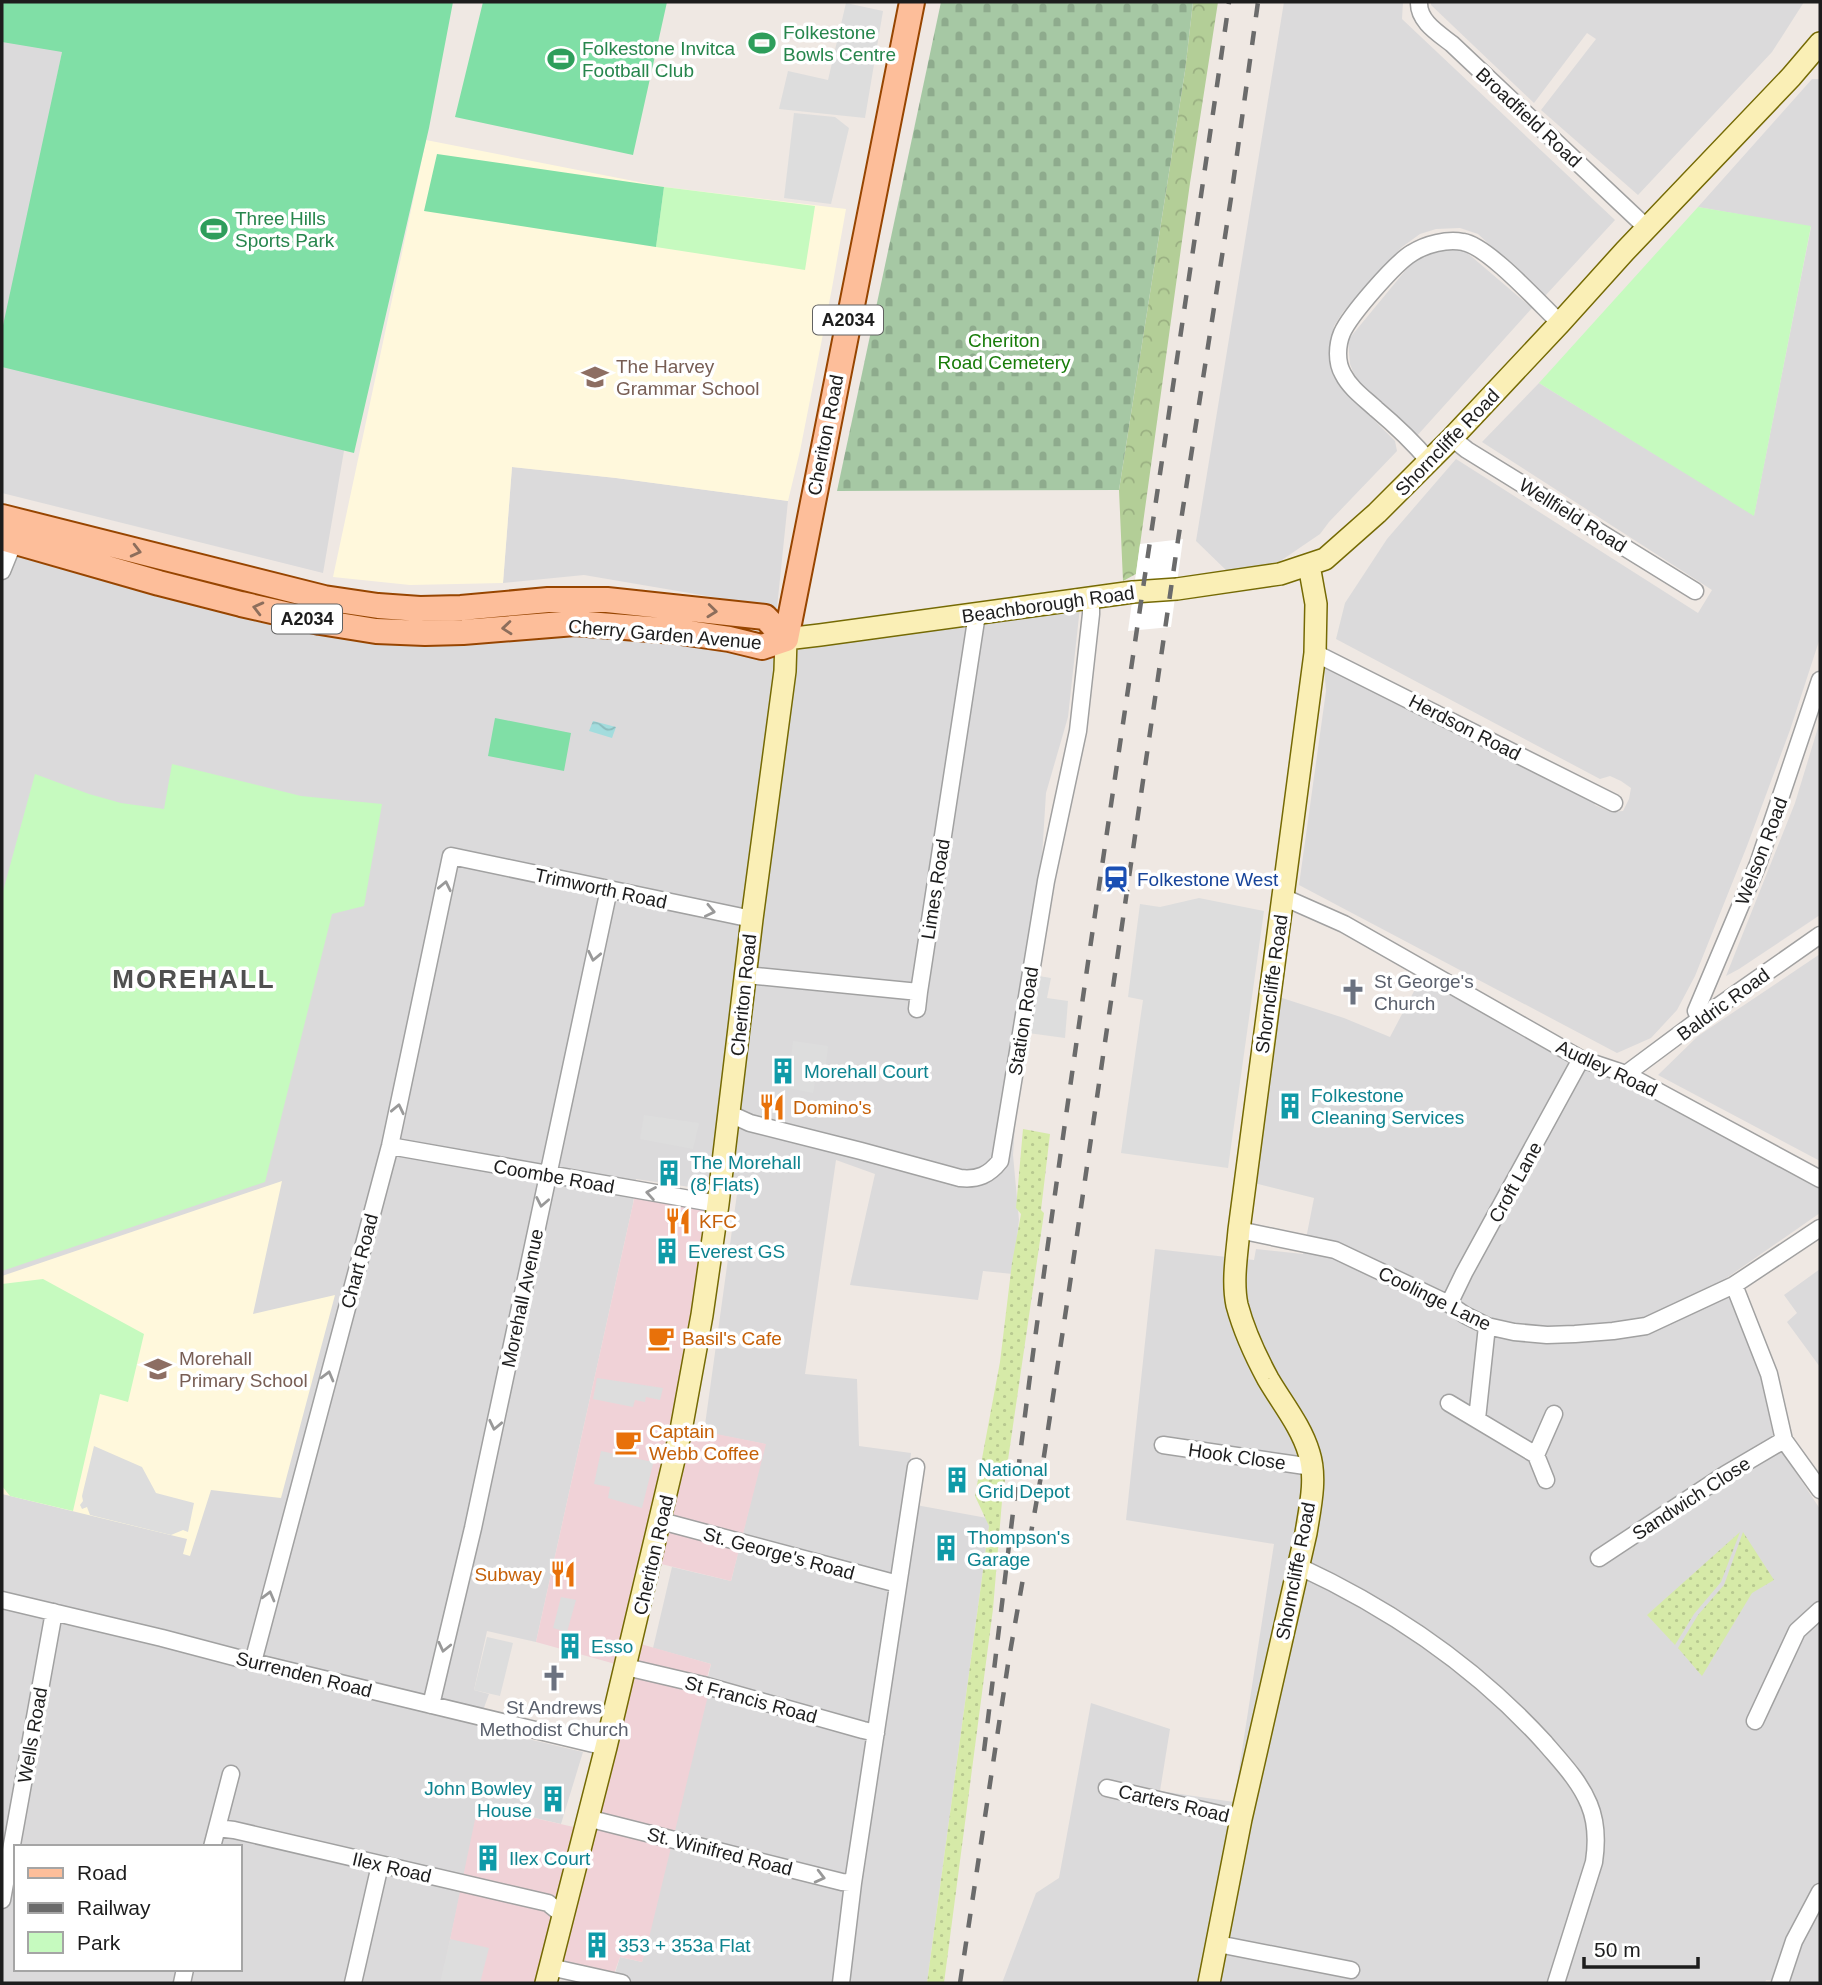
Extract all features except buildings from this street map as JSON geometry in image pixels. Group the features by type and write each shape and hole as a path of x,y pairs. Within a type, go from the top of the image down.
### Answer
{"main road":[{"name":"Cheriton Road","path":"548,1975 626,1667 681,1430 702,1315 730,1114 752,919 785,671 786,639 912,2"},
{"name":"Shorncliffe Road","path":"1209,1983 1241,1819 1311,1503 1310,1454 1258,1360 1242,1322 1236,1301 1235,1283 1239,1230 1315,653 1316,604 1309,565 1325,559 1377,513 1452,438 1820,43"},
{"name":"Cherry Garden Avenue","path":"10,530 324,598 378,606 461,608 548,600 607,600 765,617 786,639 762,646 649,629 575,623 450,633 376,631 320,622 159,583 46,550 10,530"},
{"name":"Beachborough Road","path":"786,639 1133,592 1177,589 1280,574 1309,565"}],"street":[{"name":"Broadfield Road","path":"1419,2 1424,20 1647,228"},
{"path":"1429,461 1413,442 1350,386 1338,359 1338,345 1350,318 1401,260 1434,244 1466,242 1488,253 1560,324"},
{"name":"Wellfield Road","path":"1452,438 1467,450 1695,591"},
{"path":"2,572 10,530"},
{"path":"2,572 17,562 46,550"},
{"name":"Station Road","path":"730,1114 750,1123 960,1178 981,1177 992,1171 1000,1161 1046,881 1078,731 1091,599"},
{"name":"Limes Road","path":"917,1009 977,614"},
{"name":"Herdson Road","path":"1315,653 1614,803"},
{"name":"Welson Road","path":"1700,1019 1696,1011 1758,864 1820,680"},
{"name":"Trimworth Road","path":"451,856 752,919"},
{"name":"Chart Road","path":"253,1662 390,1146 451,856"},
{"name":"Morehall Avenue","path":"431,1705 473,1528 609,889"},
{"name":"Audley Road","path":"1283,897 1344,924 1581,1059 1626,1074 1820,1179"},
{"name":"Baldric Road","path":"1626,1074 1820,935"},
{"path":"746,975 919,992"},
{"name":"Croft Lane","path":"1449,1304 1581,1059"},
{"name":"Coombe Road","path":"390,1146 718,1204"},
{"name":"Coolinge Lane","path":"1239,1230 1335,1250 1449,1304 1487,1326 1547,1335 1646,1326 1734,1285 1820,1228"},
{"path":"1734,1285 1769,1374 1784,1440 1817,1479"},
{"path":"1477,1419 1487,1326"},
{"path":"1449,1403 1536,1455 1546,1480"},
{"path":"1536,1455 1554,1414"},
{"name":"Sandwich Close","path":"1598,1558 1726,1474 1784,1440"},
{"name":"Hook Close","path":"1163,1445 1312,1467"},
{"path":"841,1983 853,1883 916,1467"},
{"name":"St. George's Road","path":"661,1521 898,1584"},
{"path":"1298,1566 1336,1584 1413,1628 1480,1678 1527,1723 1568,1769 1583,1791 1590,1805 1596,1847 1556,1983"},
{"name":"Surrenden Road","path":"2,1600 606,1747"},
{"path":"1755,1721 1797,1631 1820,1610"},
{"name":"Wells Road","path":"2,1900 54,1612"},
{"name":"St Francis Road","path":"626,1667 876,1732"},
{"path":"213,1845 231,1774"},
{"name":"Carters Road","path":"1107,1788 1241,1819"},
{"name":"St. Winifred Road","path":"587,1818 853,1883"},
{"name":"Ilex Road","path":"217,1828 548,1903 563,1914"},
{"path":"353,1983 380,1865"},
{"path":"1780,1983 1794,1941 1820,1892"},
{"path":"1218,1944 1351,1970"},
{"path":"548,1975 622,1983"}],"shaded area":[{"path":"1284,2 1403,2 1402,19 1615,220 1545,296 1478,234 1460,228 1436,229 1420,234 1402,247 1343,312 1334,326 1331,348 1341,387 1395,441 1397,451 1320,534 1276,564 1227,571 1196,541"},
{"path":"1431,2 1804,2 1772,52 1638,195 1541,110 1596,39 1587,33 1534,103 1431,5"},
{"path":"846,3 883,11 865,118 779,109 788,71 828,80"},
{"path":"2,23 66,33 2,342"},
{"path":"1812,79 1820,79 1820,638 1790,730 1695,976 1677,1010 1651,1038 1617,1053 1299,885 1326,691 1324,667 1338,661 1591,792 1595,805 1611,812 1623,811 1631,788 1621,781 1610,776 1600,779 1336,639 1345,603 1387,539 1456,459 1698,613 1712,590 1482,442 1539,383 1754,515 1811,227 1698,207"},
{"path":"794,113 835,117 849,128 831,204 784,198"},
{"name":"The Harvey Grammar School","path":"426,140 664,187 846,209 788,501 512,467 503,583 410,585 333,577"},
{"path":"1444,246 1465,251 1532,308 1415,438 1358,384 1350,364 1348,340 1419,254"},
{"path":"2,348 345,445 323,573 2,493"},
{"path":"512,467 788,501 777,608 584,575 503,583"},
{"path":"2,554 51,560 343,633 575,630 755,651 802,648 957,623 1080,607 1068,717 1046,793 1034,983 1016,1111 1013,1155 1019,1220 1013,1274 983,1271 978,1300 850,1285 875,1174 836,1160 805,1374 857,1379 859,1446 911,1453 905,1503 987,1518 989,1526 927,1983 612,1983 620,1957 642,1962 711,1664 653,1648 672,1567 731,1581 765,1444 704,1432 737,1194 636,1179 633,1204 536,1642 487,1631 474,1690 489,1694 477,1727 583,1752 561,1824 479,1805 441,1983 2,1983"},
{"path":"1820,721 1820,915 1726,976 1795,803"},
{"path":"1199,898 1264,911 1228,1168 1121,1153 1143,1000 1128,997 1140,904 1160,907"},
{"path":"1820,954 1820,1161 1658,1075 1698,1036"},
{"path":"1039,976 1051,978 1047,998 1068,1001 1065,1038 1028,1033"},
{"path":"1422,976 1820,1184 1820,1213 1725,1279 1755,1349 1774,1439 1820,1509 1820,1983 1766,1980 1765,1983 1002,1983 1036,1893 1059,1878 1091,1703 1170,1729 1160,1791 1234,1802 1274,1544 1126,1520 1155,1249 1254,1260 1256,1249 1303,1254 1314,1198 1254,1183 1279,997 1344,1018 1390,1037"},
{"path":"793,1041 828,1046 825,1072 817,1071 813,1093 788,1088"},
{"path":"644,1115 699,1123 693,1149 640,1139"},
{"name":"Morehall Primary School","path":"282,1181 253,1314 335,1295 281,1498 211,1490 190,1556 183,1554 187,1539 2,1494 2,1276"},
{"path":"635,1195 712,1209 676,1426 766,1444 731,1581 657,1563 637,1643 711,1664 706,1681 711,1683 647,1946 642,1962 620,1957 614,1974 561,1961 555,1983 441,1983 478,1805 578,1828 619,1665 536,1642"},
{"path":"1820,1269 1820,1367 1787,1322 1797,1313 1784,1295"},
{"path":"597,1378 663,1388 660,1400 646,1397 645,1402 635,1400 633,1407 593,1399"},
{"path":"94,1446 142,1467 156,1493 194,1503 188,1532 183,1530 171,1535 90,1515 87,1507 82,1509 80,1505"},
{"path":"601,1451 654,1460 642,1508 608,1498 610,1487 594,1484"},
{"path":"561,1597 576,1600 567,1632 553,1628"},
{"path":"487,1637 513,1643 500,1696 474,1690"},
{"path":"450,1939 489,1948 480,1983 440,1983"}],"green space":[{"name":"Three Hills Sports Park","path":"2,2 453,2 429,128 354,453 2,367 2,330 62,52 2,42"},
{"name":"Folkestone Invitca Football Club","path":"483,2 667,2 633,155 455,117"},
{"name":"Cheriton Road Cemetery","path":"941,2 1193,2 1185,71 1119,490 837,491"},
{"path":"1193,2 1218,2 1136,574 1123,581 1119,490 1185,71"},
{"path":"437,154 664,187 656,247 424,211"},
{"path":"664,187 815,206 805,270 656,247"},
{"path":"1698,207 1811,226 1754,516 1539,383"},
{"path":"495,718 571,733 564,771 488,756"},
{"path":"172,764 301,796 382,804 364,906 332,914 265,1182 2,1271 2,895 35,774 121,803 164,809"},
{"path":"1023,1129 1050,1134 1041,1210 1044,1213 1002,1501 993,1609 944,1983 927,1983 989,1526 975,1496 1000,1362 1021,1214 1016,1208"},
{"path":"43,1279 144,1334 128,1402 100,1394 73,1511 10,1496 2,1486 2,1284"},
{"path":"1740,1532 1721,1582 1694,1614 1675,1645 1647,1615"},
{"path":"1743,1532 1774,1580 1752,1593 1702,1676 1678,1648 1698,1615 1724,1585"}],"water":[{"path":"593,721 616,727 612,738 589,731"}],"pier":[{"path":"1183,539 1171,627 1128,631 1140,544"}],"railway":[{"path":"984,1751 1057,1178 1229,2"},
{"path":"960,1983 1008,1664 1041,1476 1069,1290 1258,2"}],"place":[{"name":"Folkestone Bowls Centre","path":"762,43"},
{"name":"Folkestone Invitca Football Club","path":"561,59"},
{"name":"Three Hills Sports Park","path":"214,229"},
{"name":"The Harvey Grammar School","path":"595,377"},
{"name":"Folkestone West","path":"1116,879"},
{"name":"St George's Church","path":"1353,992"},
{"name":"Morehall Court","path":"783,1071"},
{"name":"Folkestone Cleaning Services","path":"1290,1106"},
{"name":"Domino's","path":"772,1107"},
{"name":"The Morehall (8 Flats)","path":"669,1173"},
{"name":"KFC","path":"678,1221"},
{"name":"Everest GS","path":"667,1251"},
{"name":"Basil's Cafe","path":"661,1338"},
{"name":"Morehall Primary School","path":"158,1369"},
{"name":"Captain Webb Coffee","path":"628,1442"},
{"name":"National Grid Depot","path":"957,1480"},
{"name":"Thompson's Garage","path":"946,1548"},
{"name":"Subway","path":"563,1574"},
{"name":"Esso","path":"570,1646"},
{"name":"St Andrews Methodist Church","path":"554,1678"},
{"name":"John Bowley House","path":"553,1799"},
{"name":"Ilex Court","path":"488,1858"},
{"name":"353 + 353a Flat","path":"597,1945"}],"district":[{"name":"MOREHALL","path":"194,979"}]}
